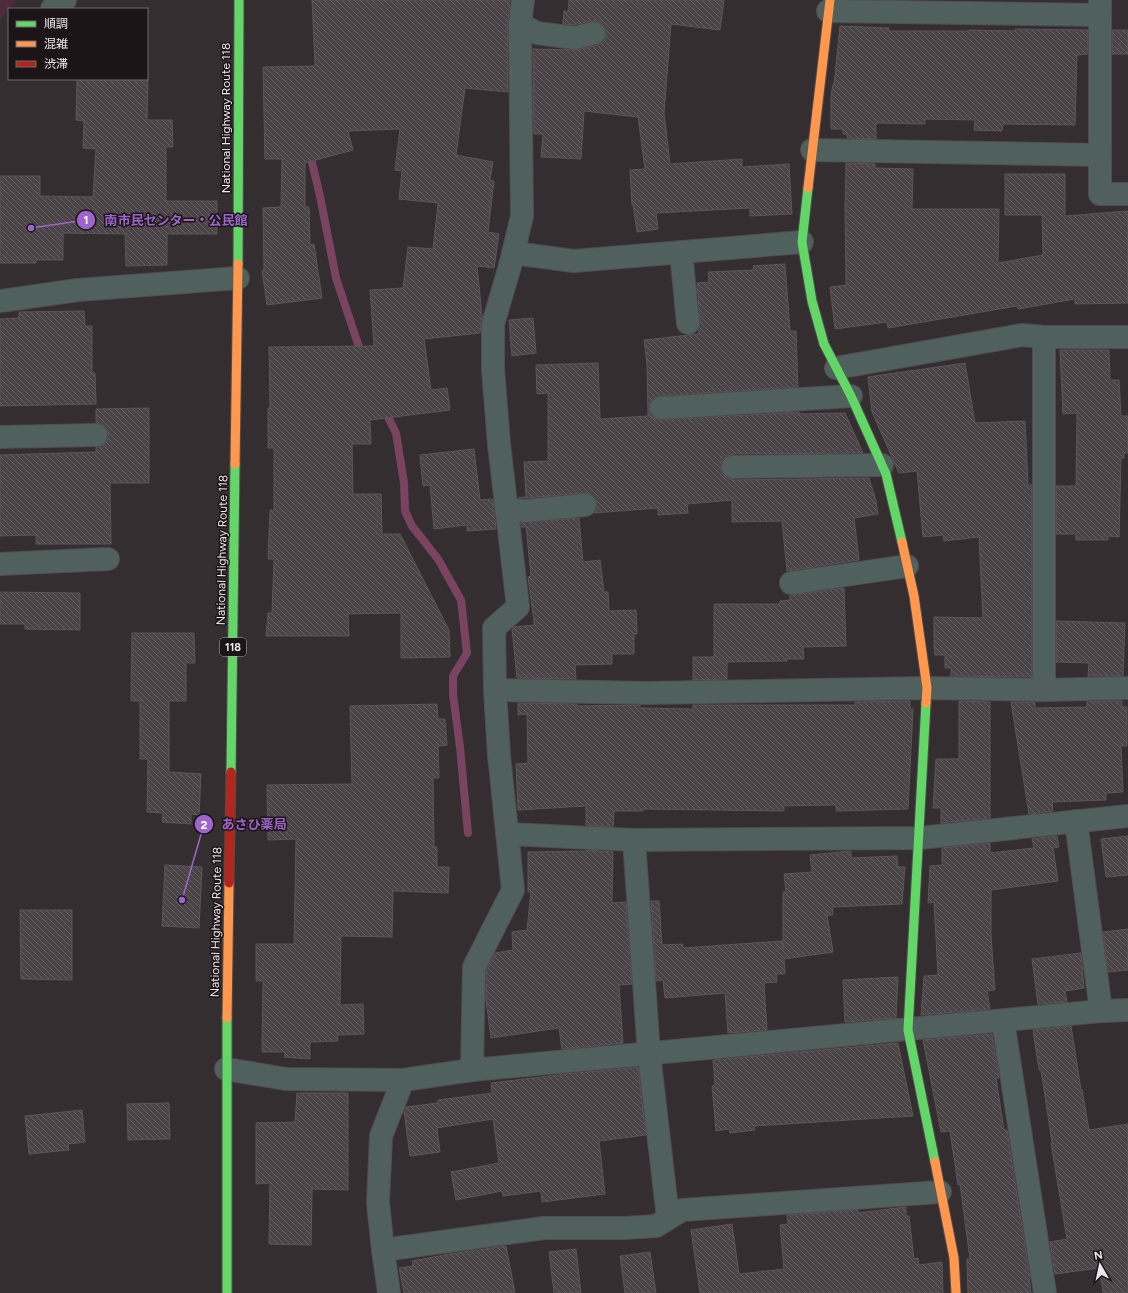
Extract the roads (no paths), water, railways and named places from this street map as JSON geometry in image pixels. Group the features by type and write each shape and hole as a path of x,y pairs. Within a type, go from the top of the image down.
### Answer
{"main road":[{"name":"National Highway Route 118","path":"227,1293 226,1068 238,278 239,0"},
{"path":"829,5 802,242 812,302 824,344 851,396 886,474 914,596 927,688 908,1030 954,1258 956,1293"}],"street":[{"path":"53,8 65,0"},
{"path":"472,1070 474,967 513,890 495,690 494,628 518,607 499,444 493,369 494,324 522,216 520,24 523,0"},
{"path":"829,5 1100,8 1100,194 1128,194"},
{"path":"520,24 537,33 575,38 594,33"},
{"path":"812,150 1100,155"},
{"path":"513,252 574,261 802,242"},
{"path":"681,252 688,323"},
{"path":"0,301 78,290 238,278"},
{"path":"836,368 1022,335 1044,337 1128,337"},
{"path":"1044,337 1044,690"},
{"path":"661,408 851,396"},
{"path":"0,437 96,435"},
{"path":"733,467 882,465"},
{"path":"507,510 526,511 585,505"},
{"path":"0,564 108,558"},
{"path":"791,583 907,566"},
{"path":"495,690 648,693 927,688 1044,690 1128,688"},
{"path":"508,834 634,840 919,838 1128,816"},
{"path":"1076,821 1101,1011"},
{"path":"634,840 649,1054 668,1218"},
{"path":"226,1068 286,1078 403,1080 472,1070 1101,1011 1128,1010"},
{"path":"1004,1021 1045,1293"},
{"path":"389,1293 382,1250 378,1203 381,1136 403,1080"},
{"path":"382,1250 544,1228 624,1228 656,1226 682,1210 940,1192"}],"waterway":[{"path":"309,150 320,196 336,278 362,356"},
{"path":"384,409 396,433 404,483 405,511 412,526 438,559 461,600 467,653 453,676 453,695 460,747 468,833"}],"place":[{"name":"南市民センター・公民館","path":"31,228"},
{"name":"あさひ薬局","path":"182,900"}]}
